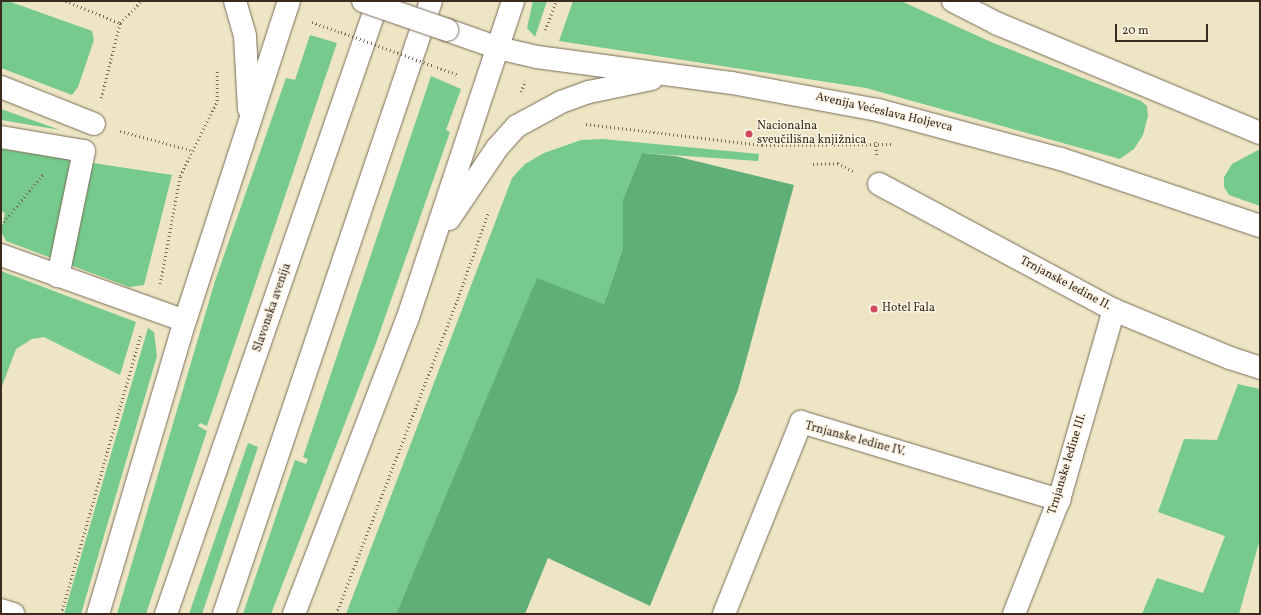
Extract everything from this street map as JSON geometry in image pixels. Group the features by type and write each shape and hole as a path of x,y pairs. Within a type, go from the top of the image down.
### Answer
{"main road":[{"path":"235,1 245,36 249,79 248,130"},
{"path":"98,614 185,322 289,1"},
{"name":"Avenija Većeslava Holjevca","path":"363,1 498,48 569,63 670,75 812,97 961,130 1061,159 1260,226"},
{"name":"Slavonska avenija","path":"166,614 378,1"},
{"path":"224,614 431,1"},
{"path":"294,614 407,320 513,1"},
{"path":"953,1 1013,30 1260,133"},
{"path":"430,249 496,148 517,126 561,102 589,92 670,75"},
{"path":"1,87 94,124"},
{"path":"1,137 84,151 58,276"},
{"name":"Trnjanske ledine II.","path":"879,184 1114,310 1230,358 1260,368"},
{"path":"1,255 185,322"},
{"name":"Trnjanske ledine III.","path":"1014,614 1059,500 1114,310"},
{"name":"Trnjanske ledine IV.","path":"724,614 801,422 1059,500"},
{"path":"1,610 13,614"}],"path":[{"path":"66,1 120,23"},
{"path":"140,1 120,23 94,124 191,150"},
{"path":"543,36 556,1"},
{"path":"308,20 467,77"},
{"path":"160,282 180,176 191,150 216,101"},
{"path":"581,124 618,126 762,145 876,142"},
{"path":"1,225 64,147"},
{"path":"814,164 838,163 879,184"},
{"path":"336,614 458,298 489,210"},
{"path":"61,614 144,325"}],"green space":[{"path":"1,1 8,1 92,31 94,40 78,87 72,95 1,68"},
{"path":"533,1 547,1 535,37 527,28"},
{"path":"573,1 901,1 991,42 1141,101 1147,106 1148,116 1143,135 1134,149 1120,159 866,88 559,41"},
{"path":"310,35 337,43 207,426 200,423 198,426 207,431 146,614 117,614 215,281 286,78 295,80"},
{"path":"431,76 461,89 446,130 450,132 376,343 271,614 243,614 295,460 306,464 308,459 303,457"},
{"path":"1,109 60,130 1,120"},
{"path":"603,139 759,154 758,161 642,153 623,199 623,248 604,304 537,279 396,614 346,614 512,178 525,164 544,153 581,140"},
{"path":"1,149 172,175 144,285 129,287 6,241 1,232 5,213 1,211"},
{"path":"1260,149 1260,206 1229,195 1224,187 1224,177 1232,164"},
{"path":"642,153 675,156 794,185 738,390 650,606 548,558 525,614 396,614 537,278 604,304 623,248 623,199"},
{"path":"1,271 136,322 120,375 44,337 32,339 16,349 1,389"},
{"path":"148,328 154,332 157,356 81,614 64,614"},
{"path":"1238,384 1260,389 1260,539 1239,614 1142,614 1157,578 1203,593 1225,536 1158,512 1184,439 1217,440"},
{"path":"248,443 258,447 202,614 189,614"}],"place":[{"name":"Nacionalna sveučilišna knjižnica","path":"749,134"},
{"name":"Hotel Fala","path":"874,309"}]}
